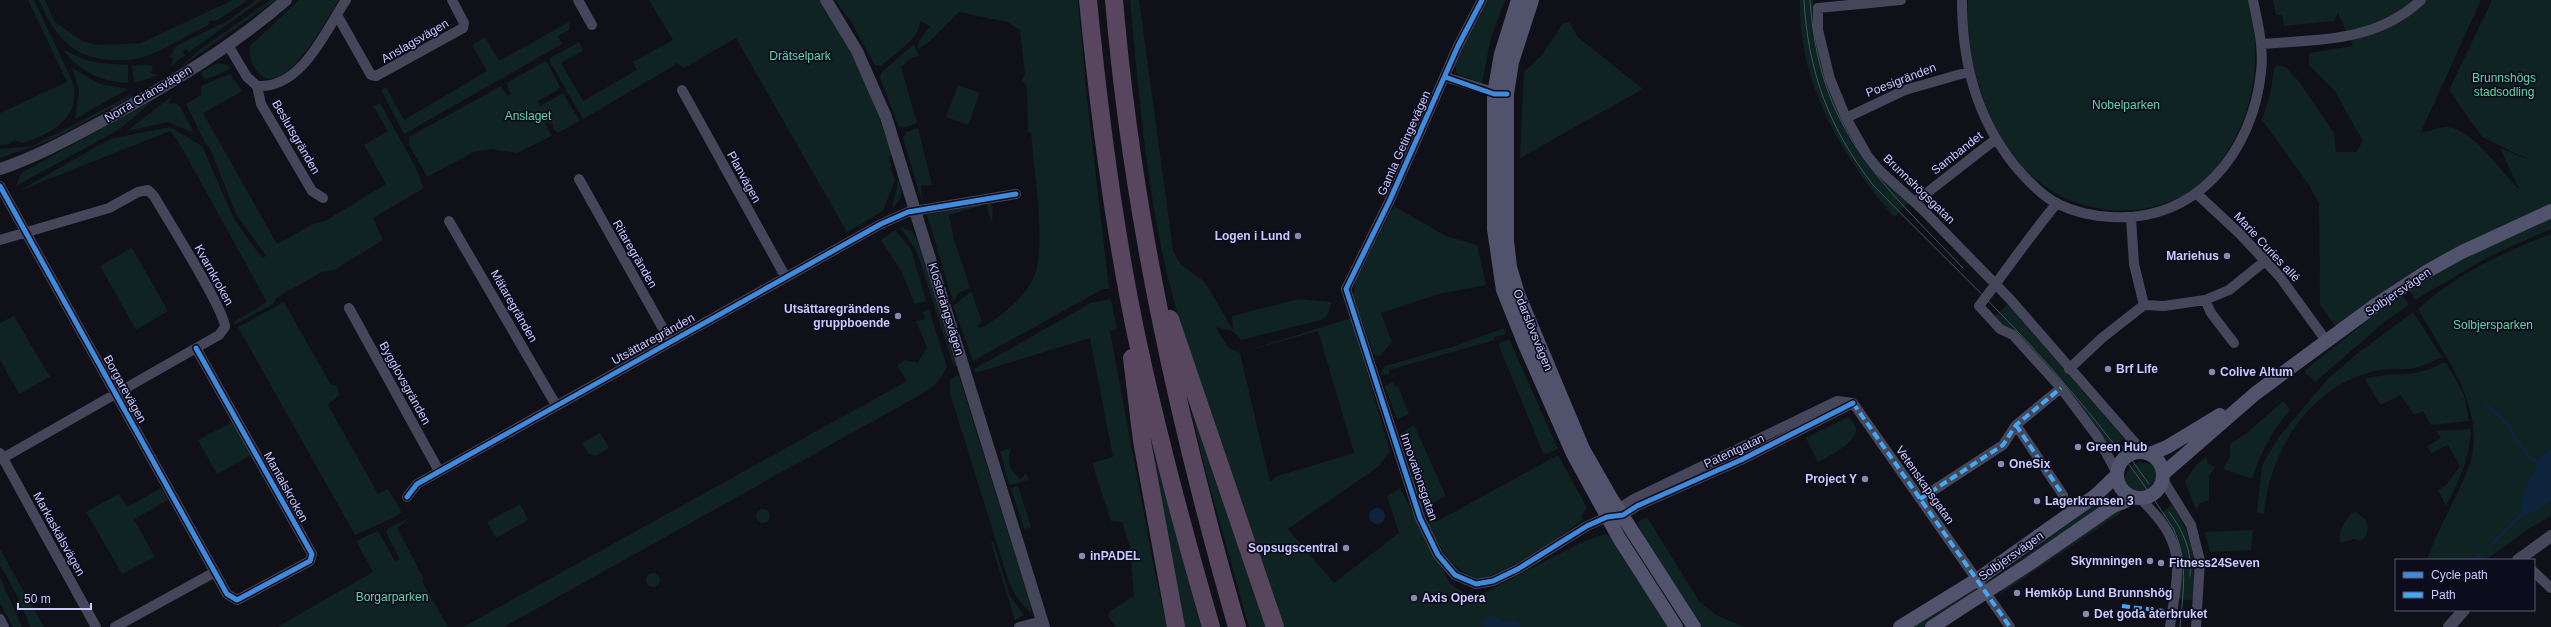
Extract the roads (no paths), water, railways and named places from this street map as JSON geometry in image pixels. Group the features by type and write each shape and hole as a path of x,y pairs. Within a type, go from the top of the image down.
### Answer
{"highway":[{"path":"1088,0 1107,164 1126,279 1168,470 1211,627"},
{"path":"1114,0 1126,114 1145,242 1167,356 1192,462 1237,627"},
{"path":"1145,242 1193,390 1275,627"},
{"path":"1126,279 1135,396 1176,627"}],"main road":[{"name":"Odarslövsvägen","path":"1518,0 1500,54 1501,94 1494,229 1503,290 1560,426 1616,513 1694,627"},
{"name":"Odarslövsvägen","path":"1501,94 1532,0"},
{"name":"Solbjersvägen","path":"1900,627 1978,579 2095,496 2117,474 2124,459 2135,452 2146,453 2167,447 2256,393 2377,304 2426,272 2489,238 2551,211"},
{"name":"Solbjersvägen","path":"1932,627 2113,506 2156,493 2164,476 2256,393"},
{"path":"2146,453 2160,463 2164,476"},
{"path":"2117,474 2121,489 2137,498"},
{"name":"Odarslövsvägen","path":"1616,513 1676,627"}],"street":[{"name":"Norra Gränsvägen","path":"0,169 28,159 87,130 140,100 228,45 286,0"},
{"path":"257,86 274,85 293,74 308,58 346,0"},
{"name":"Anslagsvägen","path":"336,14 371,75 376,76 463,28 464,23 452,0"},
{"path":"578,0 592,25"},
{"name":"Klosterängsvägen","path":"826,0 857,52 879,99 916,211 1043,624"},
{"name":"Gamla Getingevägen","path":"1346,294 1348,282 1389,202 1445,77 1482,0"},
{"name":"Brunnshögsgatan","path":"1901,0 1818,8 1823,53 1832,86 1846,118 1867,155 1879,170 1915,202 1996,285 2069,369 2146,453"},
{"path":"1962,0 1963,38 1968,72 1984,118 1996,139 2024,177 2057,203 2090,214 2131,218 2172,207 2196,193 2220,172 2246,132 2262,71 2262,44 2253,0"},
{"path":"2262,44 2368,32 2397,19 2421,0"},
{"name":"Beslutsgränden","path":"228,45 248,77 257,86 261,104 312,191 323,198"},
{"name":"Poesigränden","path":"1846,118 1905,90 1968,72"},
{"path":"1445,77 1501,94"},
{"name":"Planvägen","path":"682,90 785,276"},
{"name":"Sambandet","path":"1915,202 1996,139"},
{"name":"Ritaregränden","path":"579,179 670,341"},
{"name":"Borgarevägen","path":"0,186 227,594 233,600"},
{"name":"Kvarnkroken","path":"1,455 196,348 224,331 223,318 152,193 143,190 109,208 25,233"},
{"name":"Marie Curies allé","path":"2196,193 2240,234 2280,277 2327,342"},
{"name":"Utsättaregränden","path":"408,497 417,484 785,276 881,224 916,211 1016,194"},
{"path":"2057,203 2013,257 1996,285 1979,306 2000,329 2013,335 2061,388 2097,436 2117,474"},
{"path":"2131,218 2134,264 2144,305"},
{"name":"Mätaregränden","path":"449,221 556,405"},
{"path":"0,240 25,233"},
{"path":"2069,369 2102,338 2144,305 2164,306 2205,300 2229,290 2265,261"},
{"name":"Innovationsgatan","path":"1346,294 1355,313 1420,518 1438,555 1455,575 1476,584 1493,582 1616,513"},
{"path":"2205,300 2211,313 2234,343"},
{"name":"Bygglovsgränden","path":"349,308 440,471"},
{"name":"Mantalskroken","path":"196,348 312,554 310,561 241,600 233,600"},
{"path":"1920,499 2003,445 2016,425 2061,388"},
{"name":"Patentgatan","path":"1616,513 1637,506 1741,460 1853,403"},
{"name":"Vetenskapsgatan","path":"1853,403 1964,564 1987,591 2010,627"},
{"path":"2016,425 2063,495"},
{"name":"Markaskälsvägen","path":"1,455 96,627"},
{"path":"2164,476 2191,525 2200,561 2196,627"},
{"path":"2137,498 2166,528 2172,541 2176,556 2176,575 2170,627"},
{"path":"2520,559 2551,536"},
{"path":"115,627 215,572"},
{"path":"2535,573 2551,588"},
{"path":"2450,627 2463,611"},
{"path":"0,619 4,627"},
{"path":"1019,627 1043,624"}],"water":[{"path":"2548,451 2551,451 2551,501 2535,512 2523,515 2520,506 2529,479 2535,473 2537,460"},
{"path":"1377,508 1383,510 1385,516 1383,522 1377,524 1371,522 1369,516 1371,510"},
{"path":"1489,616 1494,616 1506,622 1512,620 1519,622 1520,627 1484,627 1484,621"}],"waterway":[{"path":"2487,406 2503,419 2530,459 2537,461"},
{"path":"2490,546 2522,514"},
{"path":"2474,559 2481,554"}],"tram line":[{"path":"1804,0 1806,26 1816,75 1833,120 1844,142 1858,164 1873,185 2001,314 2050,367 2113,443 2173,528 2181,553 2184,577 2180,627"},
{"path":"1810,0 1816,45 1826,85 1840,119 1858,150 1880,179 1904,207 1963,268"},
{"path":"2120,444 2149,484"},
{"path":"2169,512 2183,534 2186,542 2190,558 2190,576"}],"place":[{"name":"Logen i Lund","path":"1298,236"},
{"name":"Mariehus","path":"2227,256"},
{"name":"Utsättaregrändens gruppboende","path":"898,316"},
{"name":"Brf Life","path":"2108,369"},
{"name":"Colive Altum","path":"2212,372"},
{"name":"Green Hub","path":"2078,447"},
{"name":"OneSix","path":"2001,464"},
{"name":"Project Y","path":"1865,479"},
{"name":"Lagerkransen 3","path":"2037,501"},
{"name":"Sopsugscentral","path":"1346,548"},
{"name":"inPADEL","path":"1082,556"},
{"name":"Skymningen","path":"2150,561"},
{"name":"Fitness24Seven","path":"2161,563"},
{"name":"Hemköp Lund Brunnshög","path":"2017,593"},
{"name":"Axis Opera","path":"1414,598"},
{"name":"Det goda återbruket","path":"2086,614"}],"park label":[{"name":"Drätselpark","path":"800,56"},
{"name":"Brunnshögs stadsodling","path":"2504,85"},
{"name":"Nobelparken","path":"2126,105"},
{"name":"Anslaget","path":"528,116"},
{"name":"Solbjersparken","path":"2493,325"},
{"name":"Borgarparken","path":"392,597"}]}
